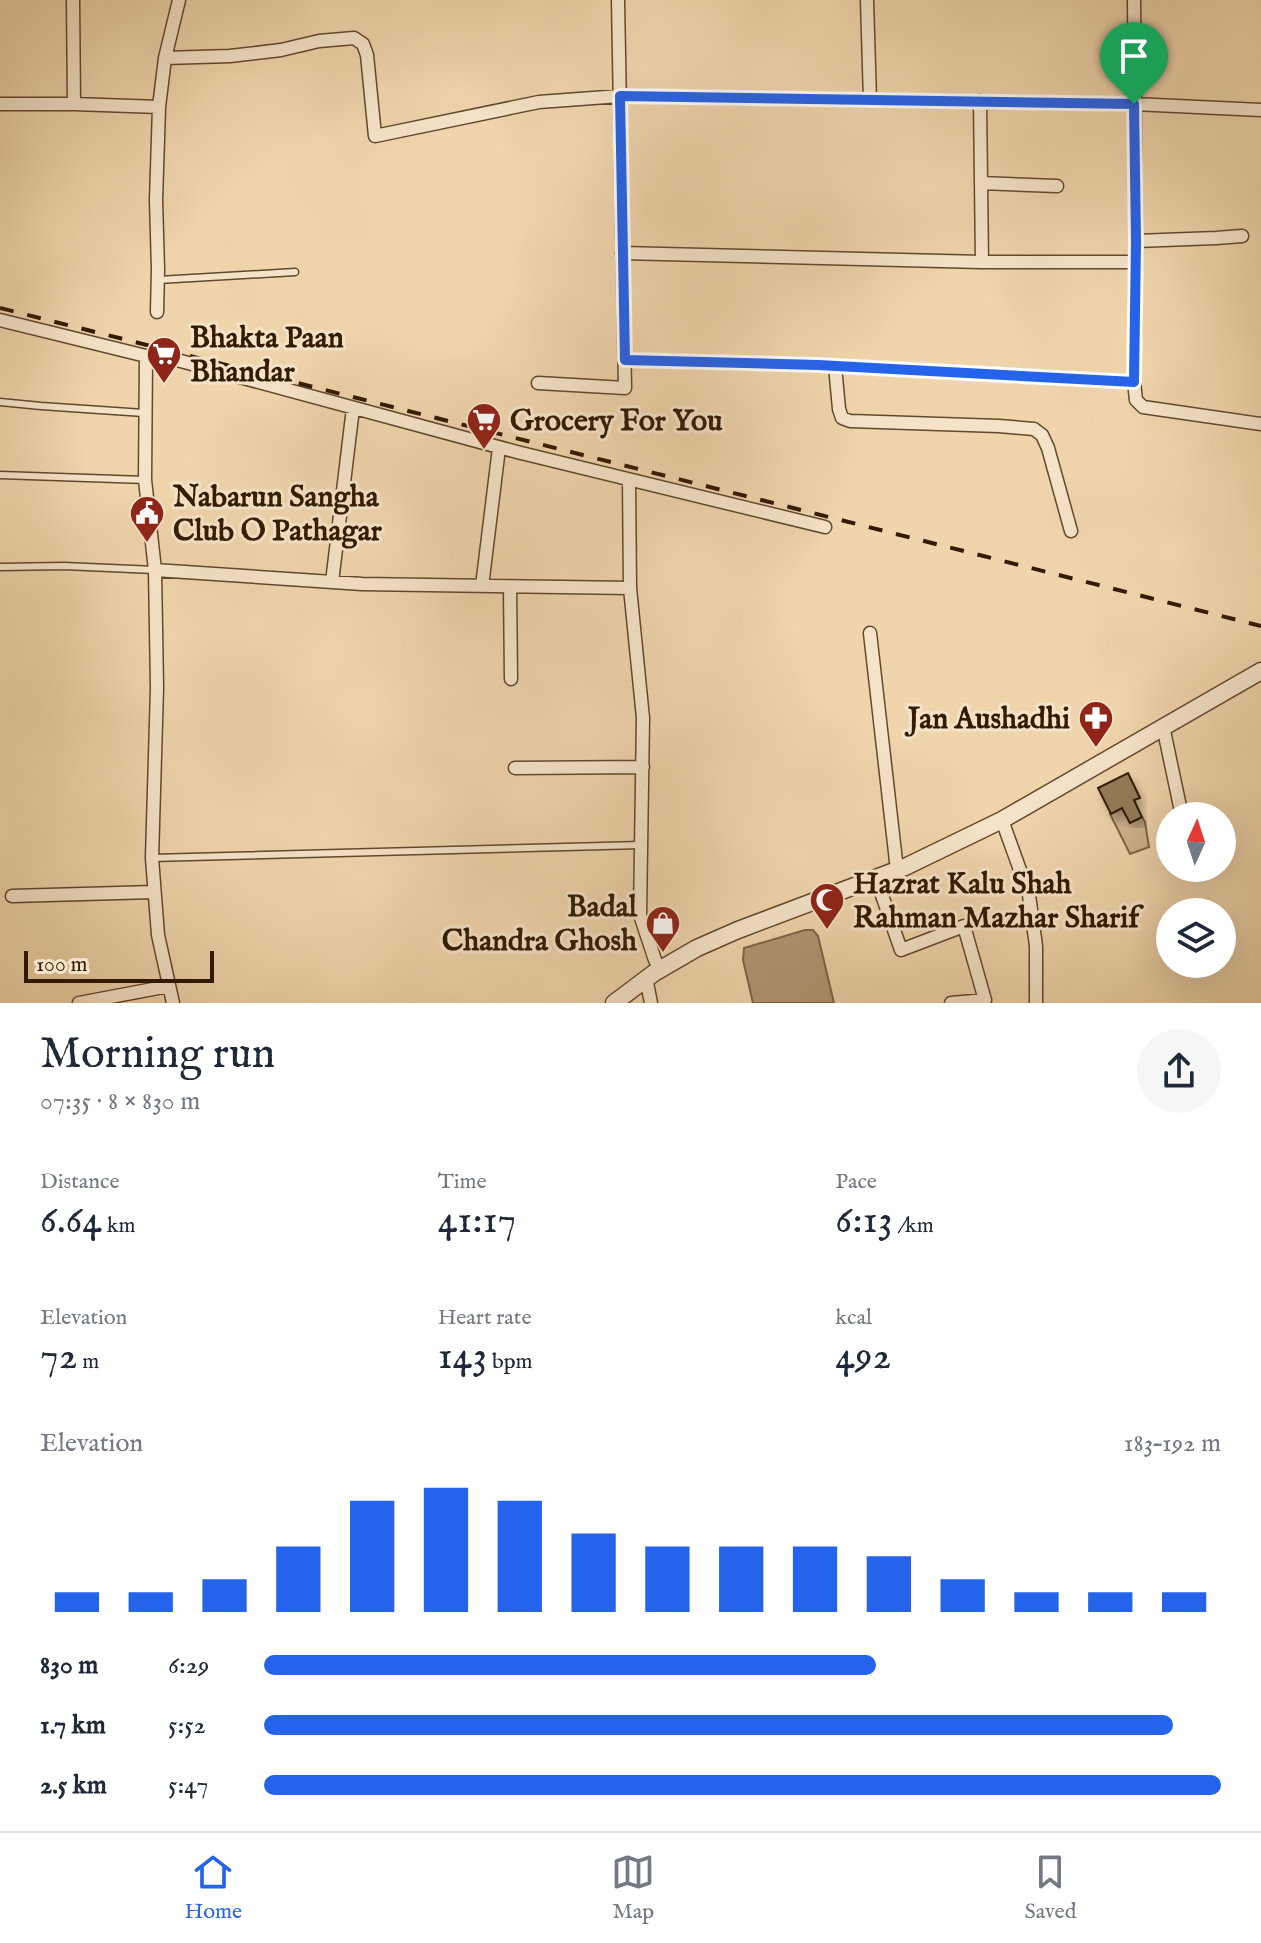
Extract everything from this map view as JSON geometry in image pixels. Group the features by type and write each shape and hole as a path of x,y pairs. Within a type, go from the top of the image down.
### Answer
{"street":[{"path":"73,0 74,104"},
{"path":"157,312 159,107 165,58 179,0"},
{"path":"538,383 625,388 618,0"},
{"path":"867,0 870,100"},
{"path":"1134,0 1136,400 1143,407 1261,424"},
{"path":"165,58 230,56 354,38 363,44 367,55 375,136 539,102 620,96 1134,104 1261,110"},
{"path":"980,101 982,262"},
{"path":"0,104 159,107"},
{"path":"981,183 1057,186"},
{"path":"1136,241 1242,236"},
{"path":"622,253 982,262 1136,262"},
{"path":"0,320 146,356 177,360 499,448 825,527"},
{"path":"146,356 145,480 155,570 157,688 152,858 158,935 173,1003"},
{"path":"625,360 835,366 1134,382"},
{"path":"835,366 839,409 842,418 850,421 1034,429 1042,435 1048,448 1071,531"},
{"path":"332,582 353,408"},
{"path":"482,586 499,448"},
{"path":"629,480 630,588 643,718 640,915 655,960 651,1003"},
{"path":"155,570 332,582 630,588"},
{"path":"510,587 511,679"},
{"path":"870,633 897,870"},
{"path":"614,1003 653,974 697,948 897,870 1002,820 1261,671"},
{"path":"1163,726 1179,802"},
{"path":"515,768 643,767"},
{"path":"1002,820 1029,895 1036,946 1036,1003"},
{"path":"876,878 901,950 964,926 985,1000 951,1003"},
{"path":"12,896 154,892"},
{"path":"79,1003 169,986"}],"lane":[{"path":"158,280 295,272"},
{"path":"0,402 146,413"},
{"path":"0,475 145,480"},
{"path":"0,567 155,570"},
{"path":"152,858 641,845"}],"shaded area":[{"path":"1122,808 1130,823 1142,817 1149,847 1130,854 1110,814"},
{"path":"813,930 818,936 834,1003 753,1003 743,960 744,948"}],"building":[{"path":"1128,773 1140,798 1134,800 1142,817 1130,823 1122,808 1111,814 1098,788"}],"railway":[{"path":"0,308 1261,626"}],"place":[{"name":"Bhakta Paan Bhandar","path":"164,385"},
{"name":"Grocery For You","path":"484,451"},
{"name":"Nabarun Sangha Club O Pathagar","path":"147,544"},
{"name":"Jan Aushadhi","path":"1096,749"},
{"name":"Hazrat Kalu Shah Rahman Mazhar Sharif","path":"827,931"},
{"name":"Badal Chandra Ghosh","path":"663,954"}],"route":[{"path":"620,96 1134,104 1134,382 818,365 625,360 620,96"}]}
